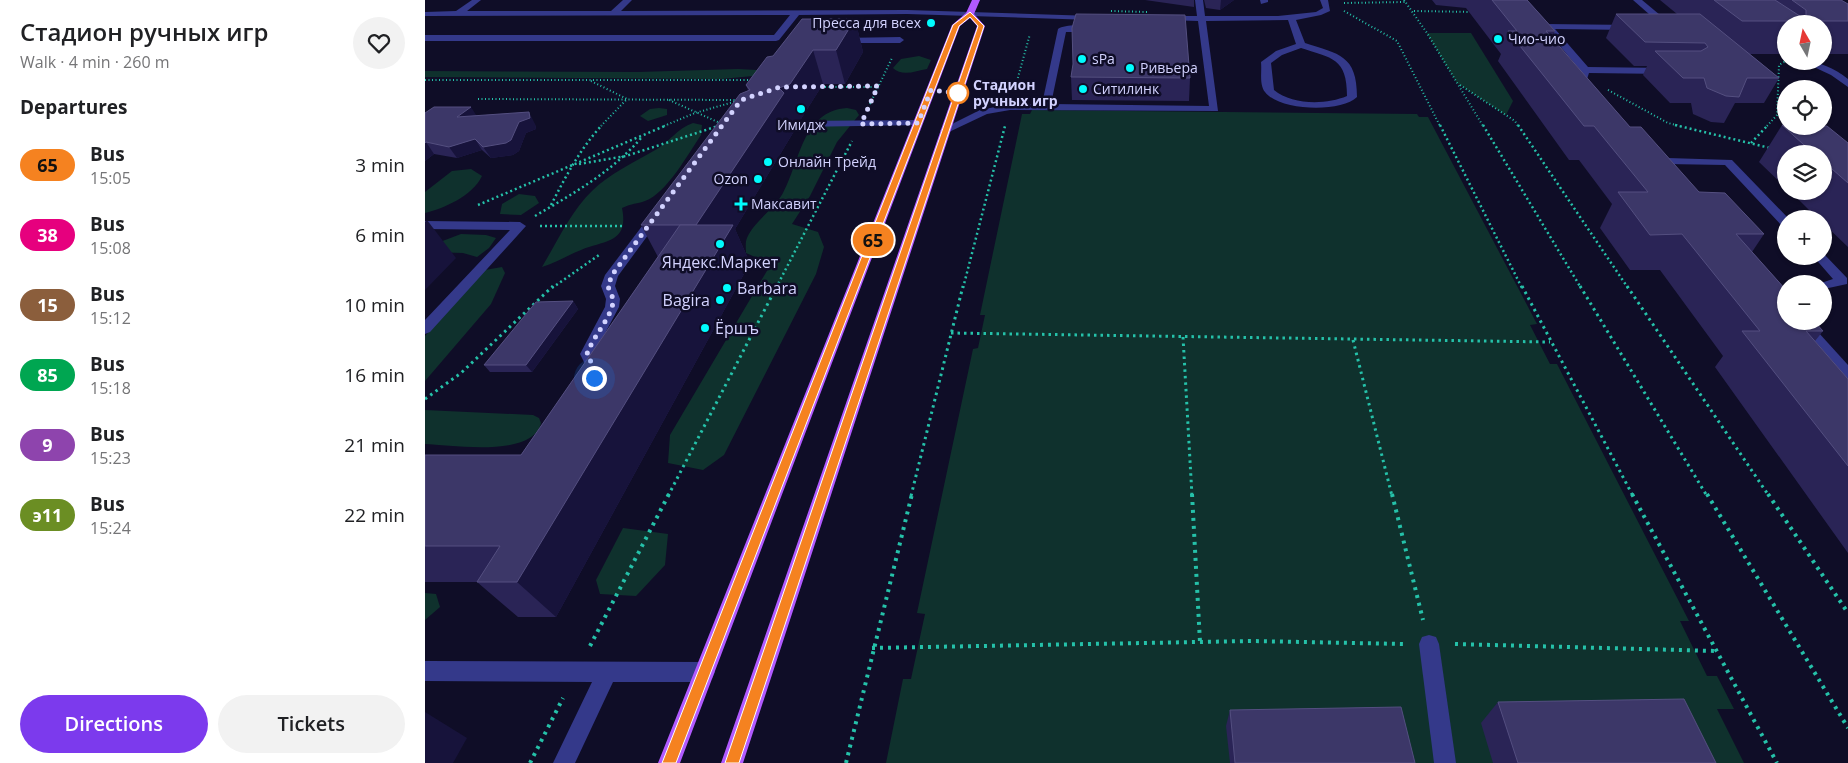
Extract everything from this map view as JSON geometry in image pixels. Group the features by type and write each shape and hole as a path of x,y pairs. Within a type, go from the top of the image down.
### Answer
{"main road":[{"path":"669,763 956,25 973,7 981,26 732,763"}],"street":[{"path":"458,14 477,0"},
{"path":"612,14 628,0"},
{"path":"736,13 747,0"},
{"path":"907,12 912,0"},
{"path":"945,130 984,112 1010,107 1214,109 1198,30 1201,18 1199,0"},
{"path":"1637,0 1669,27"},
{"path":"1153,15 1201,18 1291,18 1324,13 1327,9 1325,2"},
{"path":"425,14 736,13 794,19 973,7 1015,17 1105,14"},
{"path":"1291,18 1301,45"},
{"path":"425,38 776,38 794,19"},
{"path":"1679,27 1548,26 1585,70 1679,71"},
{"path":"1046,107 1062,29 1099,30"},
{"path":"831,40 900,40"},
{"path":"1301,45 1332,55 1345,63 1352,83 1352,97 1345,102 1313,104 1292,102 1271,94 1267,88 1266,62 1279,53 1301,45"},
{"path":"1585,70 1581,82 1593,96"},
{"path":"1825,70 1848,84"},
{"path":"798,124 918,123"},
{"path":"1645,148 1666,162 1677,175"},
{"path":"1666,162 1727,162 1777,214"},
{"path":"591,387 595,370 587,354 591,340 611,311 613,301 608,286 612,275 666,202"},
{"path":"425,225 520,226"},
{"path":"425,329 520,226"},
{"path":"1827,265 1842,281 1832,283"},
{"path":"1807,330 1848,376"},
{"path":"1429,644 1445,763"},
{"path":"425,671 705,672"},
{"path":"564,763 607,672"}],"path":[{"path":"1377,0 1383,2"},
{"path":"1325,2 1405,1 1413,10 1848,728"},
{"path":"1325,2 1353,14 1397,41 1550,342 1777,763"},
{"path":"1413,10 1481,12"},
{"path":"1105,14 1153,15"},
{"path":"846,763 872,648 951,334 1032,25"},
{"path":"530,763 861,124 900,40"},
{"path":"1751,143 1777,115 1779,70"},
{"path":"425,80 758,80"},
{"path":"589,80 627,99"},
{"path":"1581,82 1609,91 1668,122 1776,150"},
{"path":"1457,83 1515,121 1848,613"},
{"path":"810,87 878,86"},
{"path":"473,207 695,113 741,100 478,99"},
{"path":"551,205 571,166 588,140 627,99"},
{"path":"571,166 626,156 723,124 666,99"},
{"path":"520,226 551,205 598,179 626,156 644,135"},
{"path":"520,226 649,226"},
{"path":"425,399 445,389 569,272 601,254"},
{"path":"951,334 1550,342"},
{"path":"1183,337 1200,642"},
{"path":"1353,340 1429,644"},
{"path":"872,648 1200,642 1429,644 1717,650"}],"green space":[{"path":"1427,33 1471,33 1513,101 1506,115 1457,83"},
{"path":"919,56 931,60 927,69 905,73 893,68 901,59"},
{"path":"757,70 762,73 753,76 721,79 425,77 425,71 638,72"},
{"path":"847,108 856,110 859,115 837,142 810,196 792,224 818,232 824,247 816,274 724,455 703,470 668,463 670,435 771,264 746,253 746,243 750,232 783,193 811,128 820,118 832,111"},
{"path":"650,109 667,109 667,115 648,121 640,116"},
{"name":"Стадион ручных игр","path":"1032,110 1417,114 1419,117 1428,117 1537,324 1530,325 1550,364 1557,364 1689,621 1680,621 1707,676 1717,676 1734,709 1717,709 1744,763 886,763 903,679 911,679 925,614 917,613 973,349 978,348 985,315 980,315 1022,114 1030,114"},
{"path":"693,123 702,125 701,135 683,162 669,182 653,197 622,208 622,228 619,234 607,242 581,250 542,267 571,217 592,191 615,173 662,146 683,128"},
{"path":"471,169 482,176 472,190 441,208 425,213 425,192 452,171"},
{"path":"519,194 535,196 539,203 521,215 500,214 502,204"},
{"path":"461,234 486,235 496,238 489,248 477,257 463,253 432,252 432,245"},
{"path":"502,267 505,273 491,304 425,381 425,336 485,270"},
{"path":"425,410 533,415 539,418 541,423 535,434 523,441 508,445 471,447 425,444"},
{"path":"623,528 668,534 665,565 636,596 600,594 596,580"},
{"path":"425,593 436,594 440,607 425,620"}],"building":[{"path":"1492,0 1527,0 1555,31 1546,31 1630,127 1641,127 1699,192 1725,193 1764,234 1736,234 1777,280 1777,330 1822,330 1806,331 1848,379 1848,466 1742,331 1760,331 1682,234 1650,235 1618,192 1648,192 1594,126 1584,126 1508,31 1517,31"},
{"path":"1714,0 1775,0 1798,15 1777,15 1777,21 1742,21"},
{"path":"1792,0 1841,0 1848,4 1848,21 1833,21 1833,15 1806,15 1806,10"},
{"name":"Ривьера","path":"1076,14 1185,15 1190,78 1071,77 1073,64 1072,28"},
{"path":"1616,14 1700,14 1779,78 1747,78 1739,97 1726,96 1707,88 1704,78 1683,78 1655,51 1701,51 1708,47 1705,43 1645,42"},
{"path":"802,19 855,19 836,50 813,50 790,84 779,88 784,93 696,225 641,225 740,94 750,90 746,85 767,57 773,56"},
{"path":"434,107 471,107 457,117 529,112 530,118 519,122 511,140 506,143 483,147 475,139 449,147 425,143 425,113"},
{"path":"1832,130 1848,143 1848,183 1832,169 1832,145 1804,145 1793,135 1832,135"},
{"path":"680,225 733,225 517,582 477,582 500,546 425,546 425,455 521,455"},
{"path":"573,301 526,365 484,365 536,302"},
{"path":"1684,699 1716,763 1518,763 1498,702"},
{"path":"1401,707 1415,763 1235,763 1230,710"}],"bus line":[{"name":"65","path":"669,763 956,25 970,14 981,26 732,763"}],"place":[{"name":"Пресса для всех","path":"931,23"},
{"name":"Чио-чио","path":"1498,39"},
{"name":"sPa","path":"1082,59"},
{"name":"Ривьера","path":"1130,68"},
{"name":"Ситилинк","path":"1083,89"},
{"name":"Стадион ручных игр","path":"958,93"},
{"name":"Имидж","path":"801,109"},
{"name":"Онлайн Трейд","path":"768,162"},
{"name":"Ozon","path":"758,179"},
{"name":"Максавит","path":"741,204"},
{"name":"Яндекс.Маркет","path":"720,244"},
{"name":"Barbara","path":"727,288"},
{"name":"Bagira","path":"720,300"},
{"name":"Ёршъ","path":"705,328"}],"route":[{"path":"594,378 595,370 587,354 591,340 611,311 613,301 608,286 612,275 741,100 780,87 878,86 861,124 918,123 931,90 958,93"}]}
